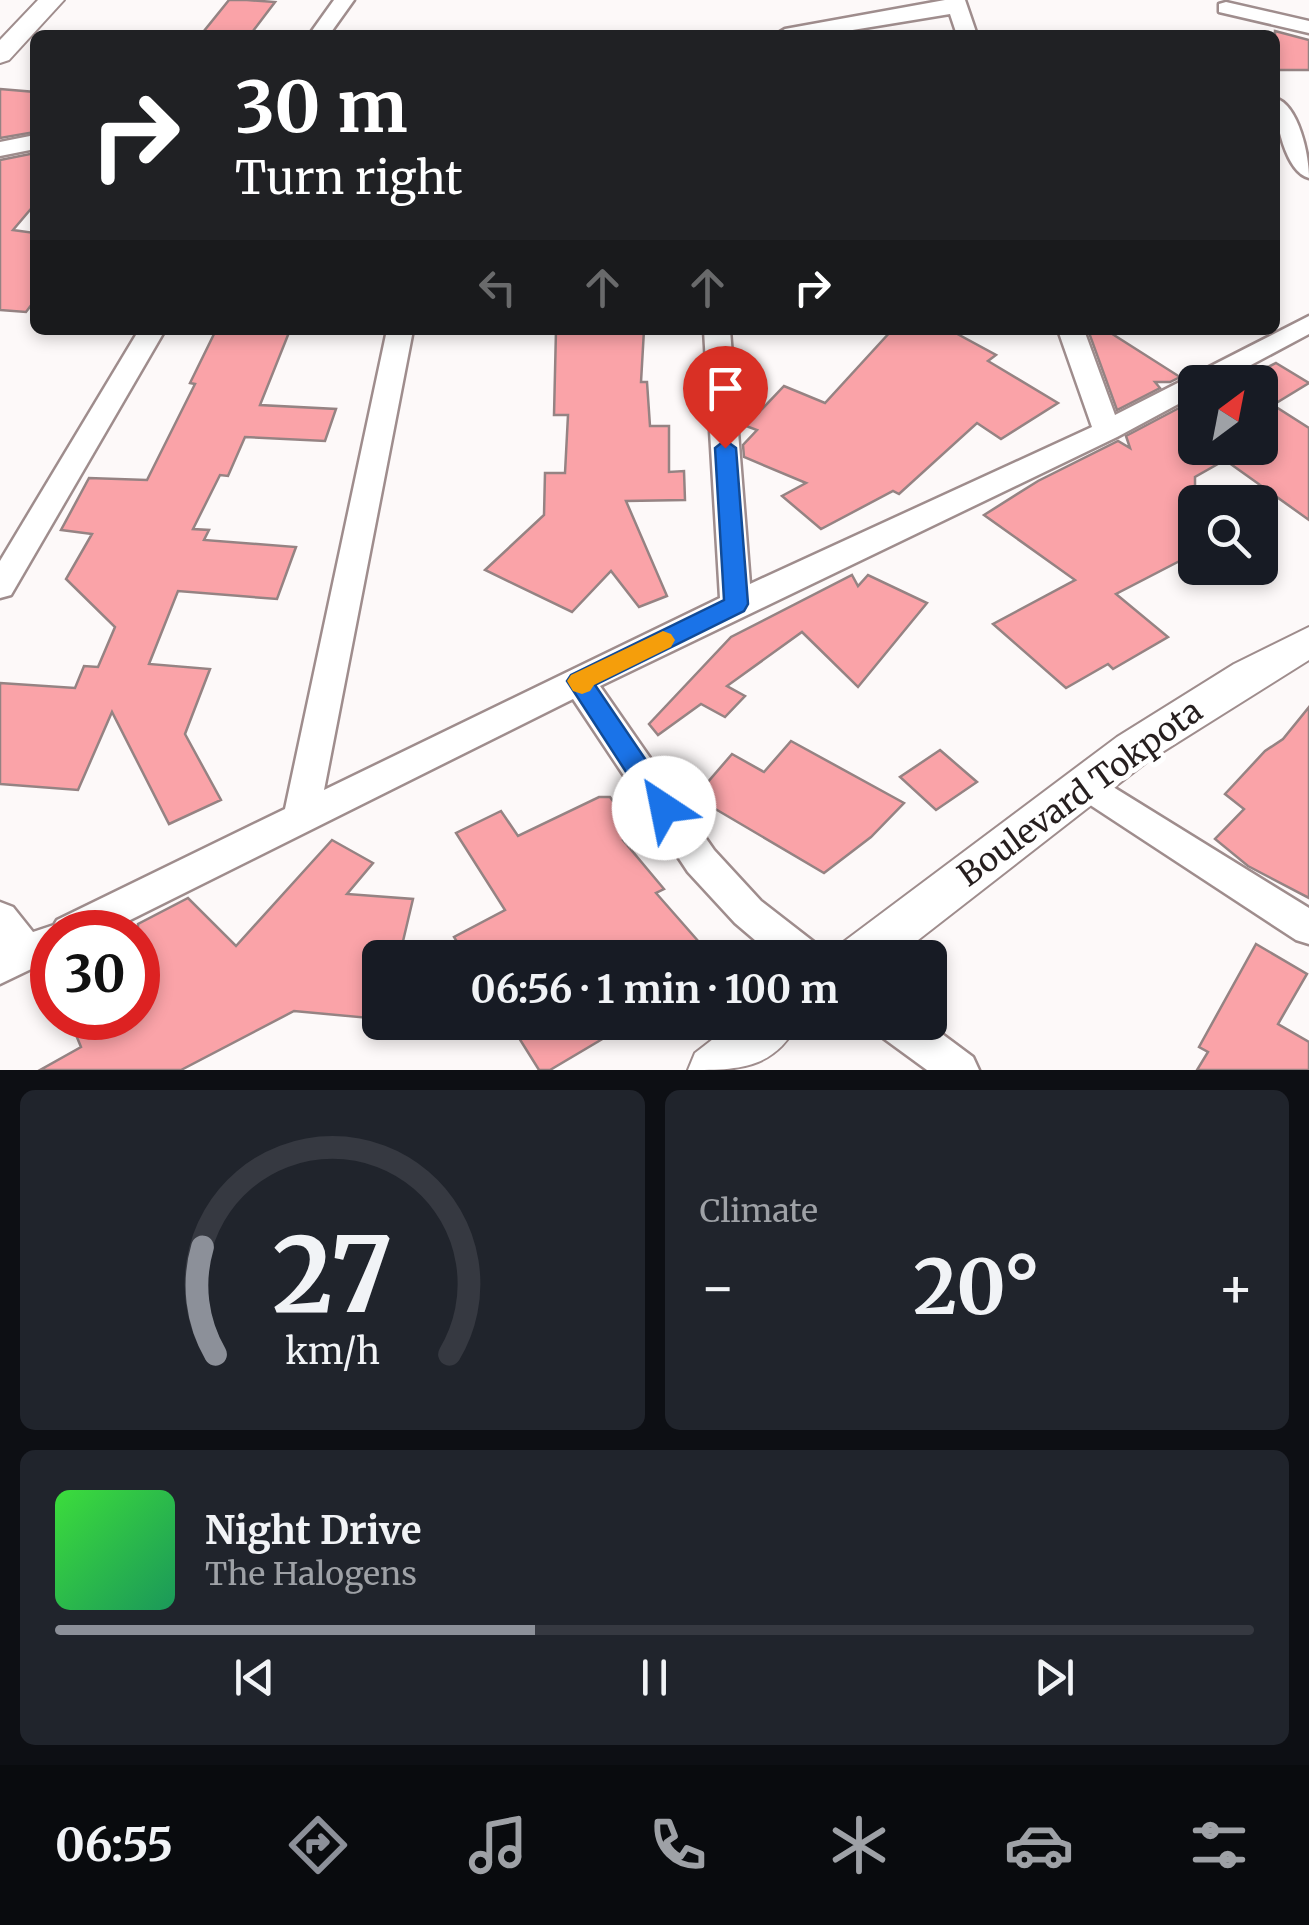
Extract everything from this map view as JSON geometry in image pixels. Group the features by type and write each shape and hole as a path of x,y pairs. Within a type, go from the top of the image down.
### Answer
{"street":[{"path":"0,55 52,0"},
{"path":"323,30 344,0"},
{"path":"812,30 956,3 965,30"},
{"path":"1224,4 1309,28"},
{"path":"1224,4 1237,30"},
{"path":"1280,114 1309,170"},
{"path":"0,148 30,143"},
{"path":"1232,365 1309,324"},
{"path":"0,588 149,335"},
{"path":"301,819 399,335"},
{"path":"717,335 736,604"},
{"path":"1073,335 1107,431"},
{"path":"115,910 736,604 1107,431 1178,394"},
{"name":"Boulevard Tokpota","path":"882,940 1084,783 1190,711 1309,642"},
{"path":"580,681 701,862 748,912 783,940"},
{"path":"1084,783 1309,928"},
{"path":"0,918 27,954"},
{"path":"713,1070 751,1040"},
{"path":"918,1040 959,1070"}],"building":[{"path":"229,0 275,2 254,30 205,30"},
{"path":"1280,32 1309,40 1309,70 1280,70"},
{"path":"0,89 30,92 30,133 0,138"},
{"path":"30,154 30,210 13,230 30,232 30,307 26,312 0,310 0,160"},
{"path":"214,335 288,335 260,405 336,409 325,441 245,437 228,476 220,475 193,529 209,530 204,540 296,547 277,599 178,591 149,664 210,669 185,734 221,800 169,824 112,712 78,790 0,784 0,683 75,688 84,666 98,667 115,627 66,579 92,534 61,530 89,478 147,480 195,384 190,383"},
{"path":"556,335 644,335 641,382 647,382 650,426 669,426 669,472 684,471 685,500 626,501 667,596 639,607 611,571 572,612 485,570 544,515 545,473 565,473 568,415 554,415"},
{"path":"887,335 959,335 996,355 988,361 1058,403 1001,439 977,423 899,494 893,491 821,529 782,496 806,483 744,457 743,445 757,430 746,426 784,386 825,403"},
{"path":"1090,335 1114,335 1178,376 1170,382 1155,382 1160,388 1117,410"},
{"path":"1276,363 1309,383 1278,402 1278,365 1272,365"},
{"path":"1278,408 1309,428 1309,520 1278,498 1278,485 1260,485 1232,465 1278,465"},
{"path":"1178,409 1178,465 1216,465 1195,477 1195,485 1178,485 1178,562 1116,594 1168,637 1113,669 1108,664 1066,688 993,624 1075,580 984,515 1038,481 1118,441 1130,448 1126,436"},
{"path":"852,575 858,586 868,575 927,603 858,687 802,632 727,686 745,696 725,717 701,704 658,735 649,724 731,637"},
{"path":"1309,707 1309,898 1248,866 1215,839 1244,809 1225,794 1265,751 1283,739"},
{"path":"791,741 904,803 871,837 824,873 695,797 732,754 764,772"},
{"path":"940,750 977,782 936,810 900,777"},
{"path":"599,797 610,797 636,833 623,840 664,889 656,893 697,940 456,940 454,937 505,910 456,833 501,811 518,836"},
{"path":"332,840 373,863 347,894 413,899 403,940 362,940 362,1017 294,1011 181,1070 40,1070 81,1047 78,1040 160,1040 160,913 188,898 236,946"},
{"path":"1256,944 1307,974 1278,1024 1309,1042 1309,1070 1197,1070 1208,1052 1199,1047"},
{"path":"520,1040 601,1040 550,1070 539,1070"}],"slow traffic":[{"path":"582,684 580,681 663,640"}],"route":[{"path":"664,808 580,681 736,604 725,448"}]}
